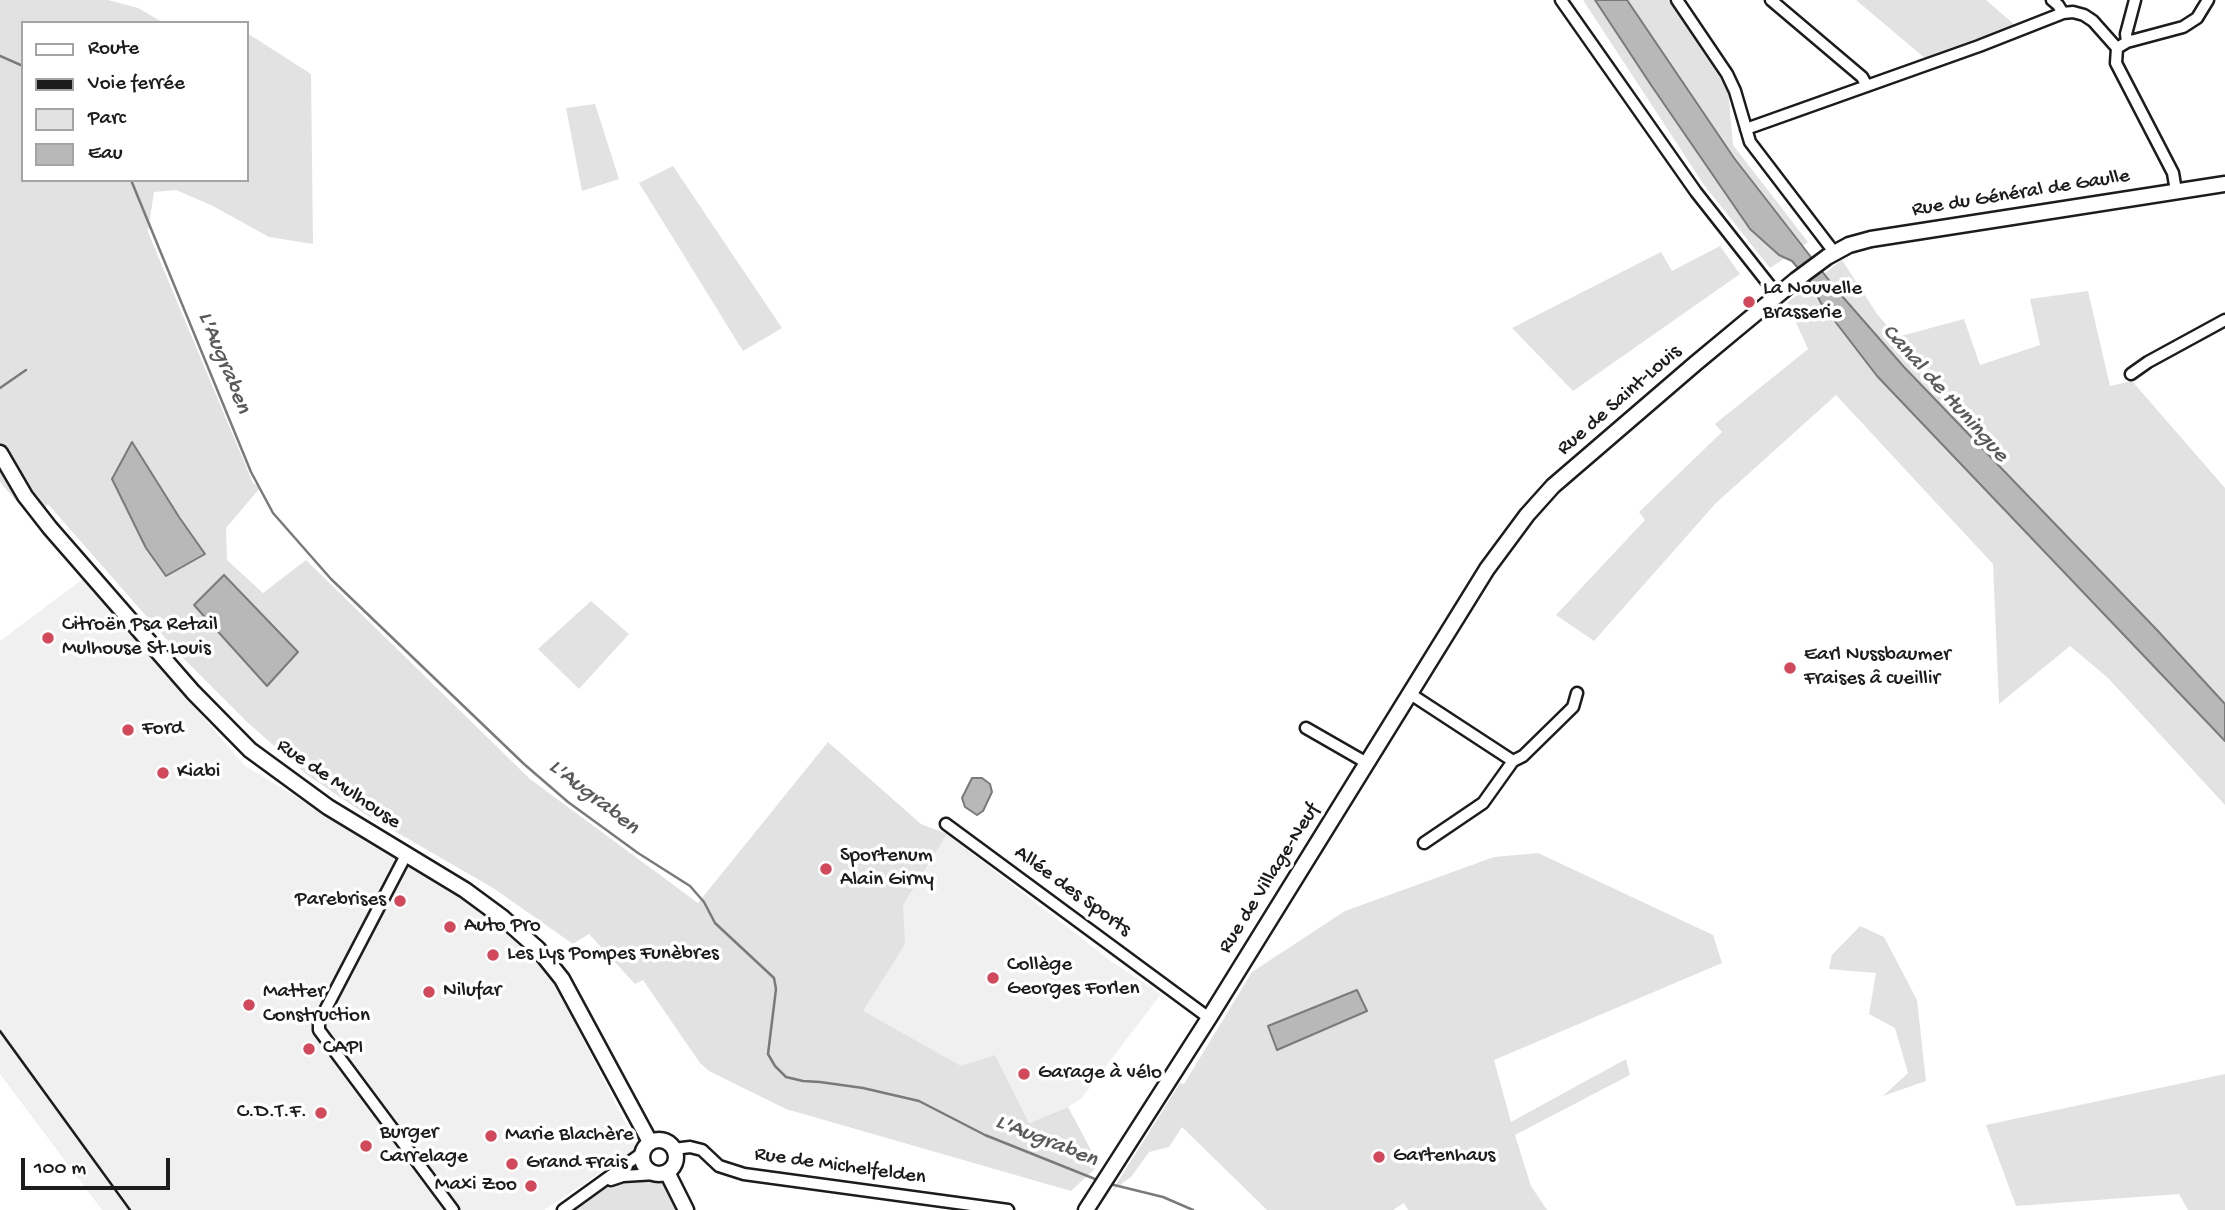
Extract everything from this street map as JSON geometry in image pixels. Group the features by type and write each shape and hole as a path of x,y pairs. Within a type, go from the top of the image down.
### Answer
{"street":[{"path":"1561,0 1696,192 1778,296"},
{"path":"1677,0 1727,74 1735,91 1750,142 1830,254"},
{"path":"1771,0 1862,77 1867,86"},
{"path":"2052,0 2063,13"},
{"path":"2127,43 2126,34 2136,0"},
{"path":"2117,48 2183,27 2197,18 2208,0"},
{"path":"1746,130 2063,13 2073,12 2093,21 2117,48 2116,63 2173,173 2176,191"},
{"name":"Rue du Général de Gaulle","path":"1796,280 1830,254 1871,239 2225,184"},
{"name":"Rue de Saint-Louis","path":"1487,569 1527,515 1553,486 1796,280"},
{"path":"2131,374 2225,320"},
{"name":"Rue de Mulhouse","path":"0,453 25,496 50,528 226,728 277,772 493,911 538,949 562,979 646,1148"},
{"name":"Rue de Village-Neuf","path":"1086,1210 1209,1018 1487,569"},
{"path":"1409,693 1513,761"},
{"path":"1424,843 1483,803 1513,761 1523,756 1573,708 1577,693"},
{"path":"1306,728 1367,762"},
{"name":"Allée des Sports","path":"946,824 1209,1018"},
{"path":"406,855 319,1022 319,1030 453,1210"},
{"path":"563,1210 646,1148 664,1140 674,1149 675,1164 661,1173 623,1176 601,1184"},
{"name":"Rue de Michelfelden","path":"674,1149 691,1147 702,1150 719,1166 744,1174 1008,1210"},
{"path":"646,1148 642,1159 647,1168 661,1173 686,1210"}],"shaded area":[{"path":"84,578 245,766 468,900 549,972 638,1148 544,1210 102,1210 0,1074 0,641"},
{"name":"Collège Georges Forlen","path":"947,834 1112,962 1161,994 1081,1099 1028,1123 961,1066 820,1017 903,905"}],"green space":[{"path":"0,0 108,0 138,8 161,21 21,21 21,182 248,182 248,34 311,74 313,244 269,237 213,206 176,190 154,192 148,232 253,483 260,488 226,528 227,560 263,593 306,560 530,779 698,903 828,742 921,824 947,834 903,905 905,944 863,1011 961,1066 995,1055 1029,1123 1068,1107 1099,1165 1071,1191 786,1109 709,1071 700,1063 643,980 635,984 589,934 573,944 493,888 365,814 306,774 247,722 182,657 48,504 34,520 0,482","holes":["179,517 205,554 146,548"]},
{"path":"1583,0 1595,0 1750,229 1785,258 1770,268 1704,185"},
{"path":"1627,0 1668,0 1728,90 1733,145 1808,242 1803,246 1734,158"},
{"path":"1856,0 1986,0 2015,25 1926,59"},
{"path":"595,104 619,179 582,191 566,108"},
{"path":"673,166 782,328 743,351 639,183"},
{"path":"1720,246 1740,274 1573,391 1512,328 1661,252 1672,271"},
{"path":"1842,260 1877,314 1897,337 1964,319 1980,365 2040,345 2030,299 2088,291 2110,386 2132,381 2225,488 2225,805 2108,678 2070,646 1999,704 1993,564 1836,395 1716,503 1594,641 1556,615 1645,520 1639,512 1722,432 1715,424 1808,349 1787,303"},
{"path":"591,601 629,634 579,689 538,649"},
{"path":"1538,853 1713,935 1722,963 1494,1060 1511,1122 1626,1059 1630,1075 1515,1135 1531,1186 1547,1210 1408,1210 1404,1203 1393,1210 1267,1210 1182,1127 1169,1147 1149,1152 1131,1177 1112,1191 1180,1083 1184,1084 1252,972 1345,911 1494,857","holes":["1357,990 1366,1012 1277,1050"]},
{"path":"1860,926 1884,937 1917,1000 1926,1081 1883,1096 1908,1073 1895,1028 1869,1014 1876,973 1829,969 1832,955"},
{"path":"2225,1074 2225,1210 2188,1210 2179,1194 2016,1206 1986,1125"},
{"path":"646,1177 661,1179 678,1210 563,1210 601,1184"}],"water":[{"path":"1595,0 1627,0 1734,158 1835,288 1904,367 2225,704 2225,741 1877,376 1792,261 1779,255 1750,229"},
{"path":"132,442 205,554 166,576 146,548 112,479"},
{"path":"224,575 298,652 267,686 194,605"},
{"path":"972,778 982,778 990,784 992,792 983,811 977,815 965,807 962,798"},
{"path":"1357,990 1367,1011 1277,1050 1268,1026"}],"waterway":[{"name":"L'Augraben","path":"0,56 21,65"},
{"name":"L'Augraben","path":"132,182 251,472 273,513 331,579 524,764 568,802 638,853 690,886 704,902 715,923 774,978 776,989 768,1054 775,1066 786,1077 863,1088 919,1101 985,1135 1100,1181"},
{"path":"0,388 26,370"},
{"name":"L'Augraben","path":"1110,1184 1163,1197 1193,1210"}],"railway":[{"path":"0,1031 130,1210"}],"place":[{"name":"La Nouvelle Brasserie","path":"1749,302"},
{"name":"Citroën Psa Retail Mulhouse St Louis","path":"48,638"},
{"name":"Earl Nussbaumer Fraises â cueillir","path":"1790,668"},
{"name":"Ford","path":"128,730"},
{"name":"Kiabi","path":"163,773"},
{"name":"Sportenum Alain Girny","path":"826,869"},
{"name":"Parebrises","path":"400,901"},
{"name":"Auto Pro","path":"450,927"},
{"name":"Les Lys Pompes Funèbres","path":"493,955"},
{"name":"Collège Georges Forlen","path":"993,978"},
{"name":"Nilufar","path":"429,992"},
{"name":"Matter Construction","path":"249,1005"},
{"name":"CAPI","path":"309,1049"},
{"name":"Garage à vélo","path":"1024,1074"},
{"name":"C.D.T.F.","path":"321,1113"},
{"name":"Marie Blachère","path":"491,1136"},
{"name":"Burger Carrelage","path":"366,1146"},
{"name":"Gartenhaus","path":"1379,1157"},
{"name":"Grand Frais","path":"512,1164"},
{"name":"Maxi Zoo","path":"531,1186"}],"water label":[{"name":"Canal de Huningue","path":"1944,394"}]}
